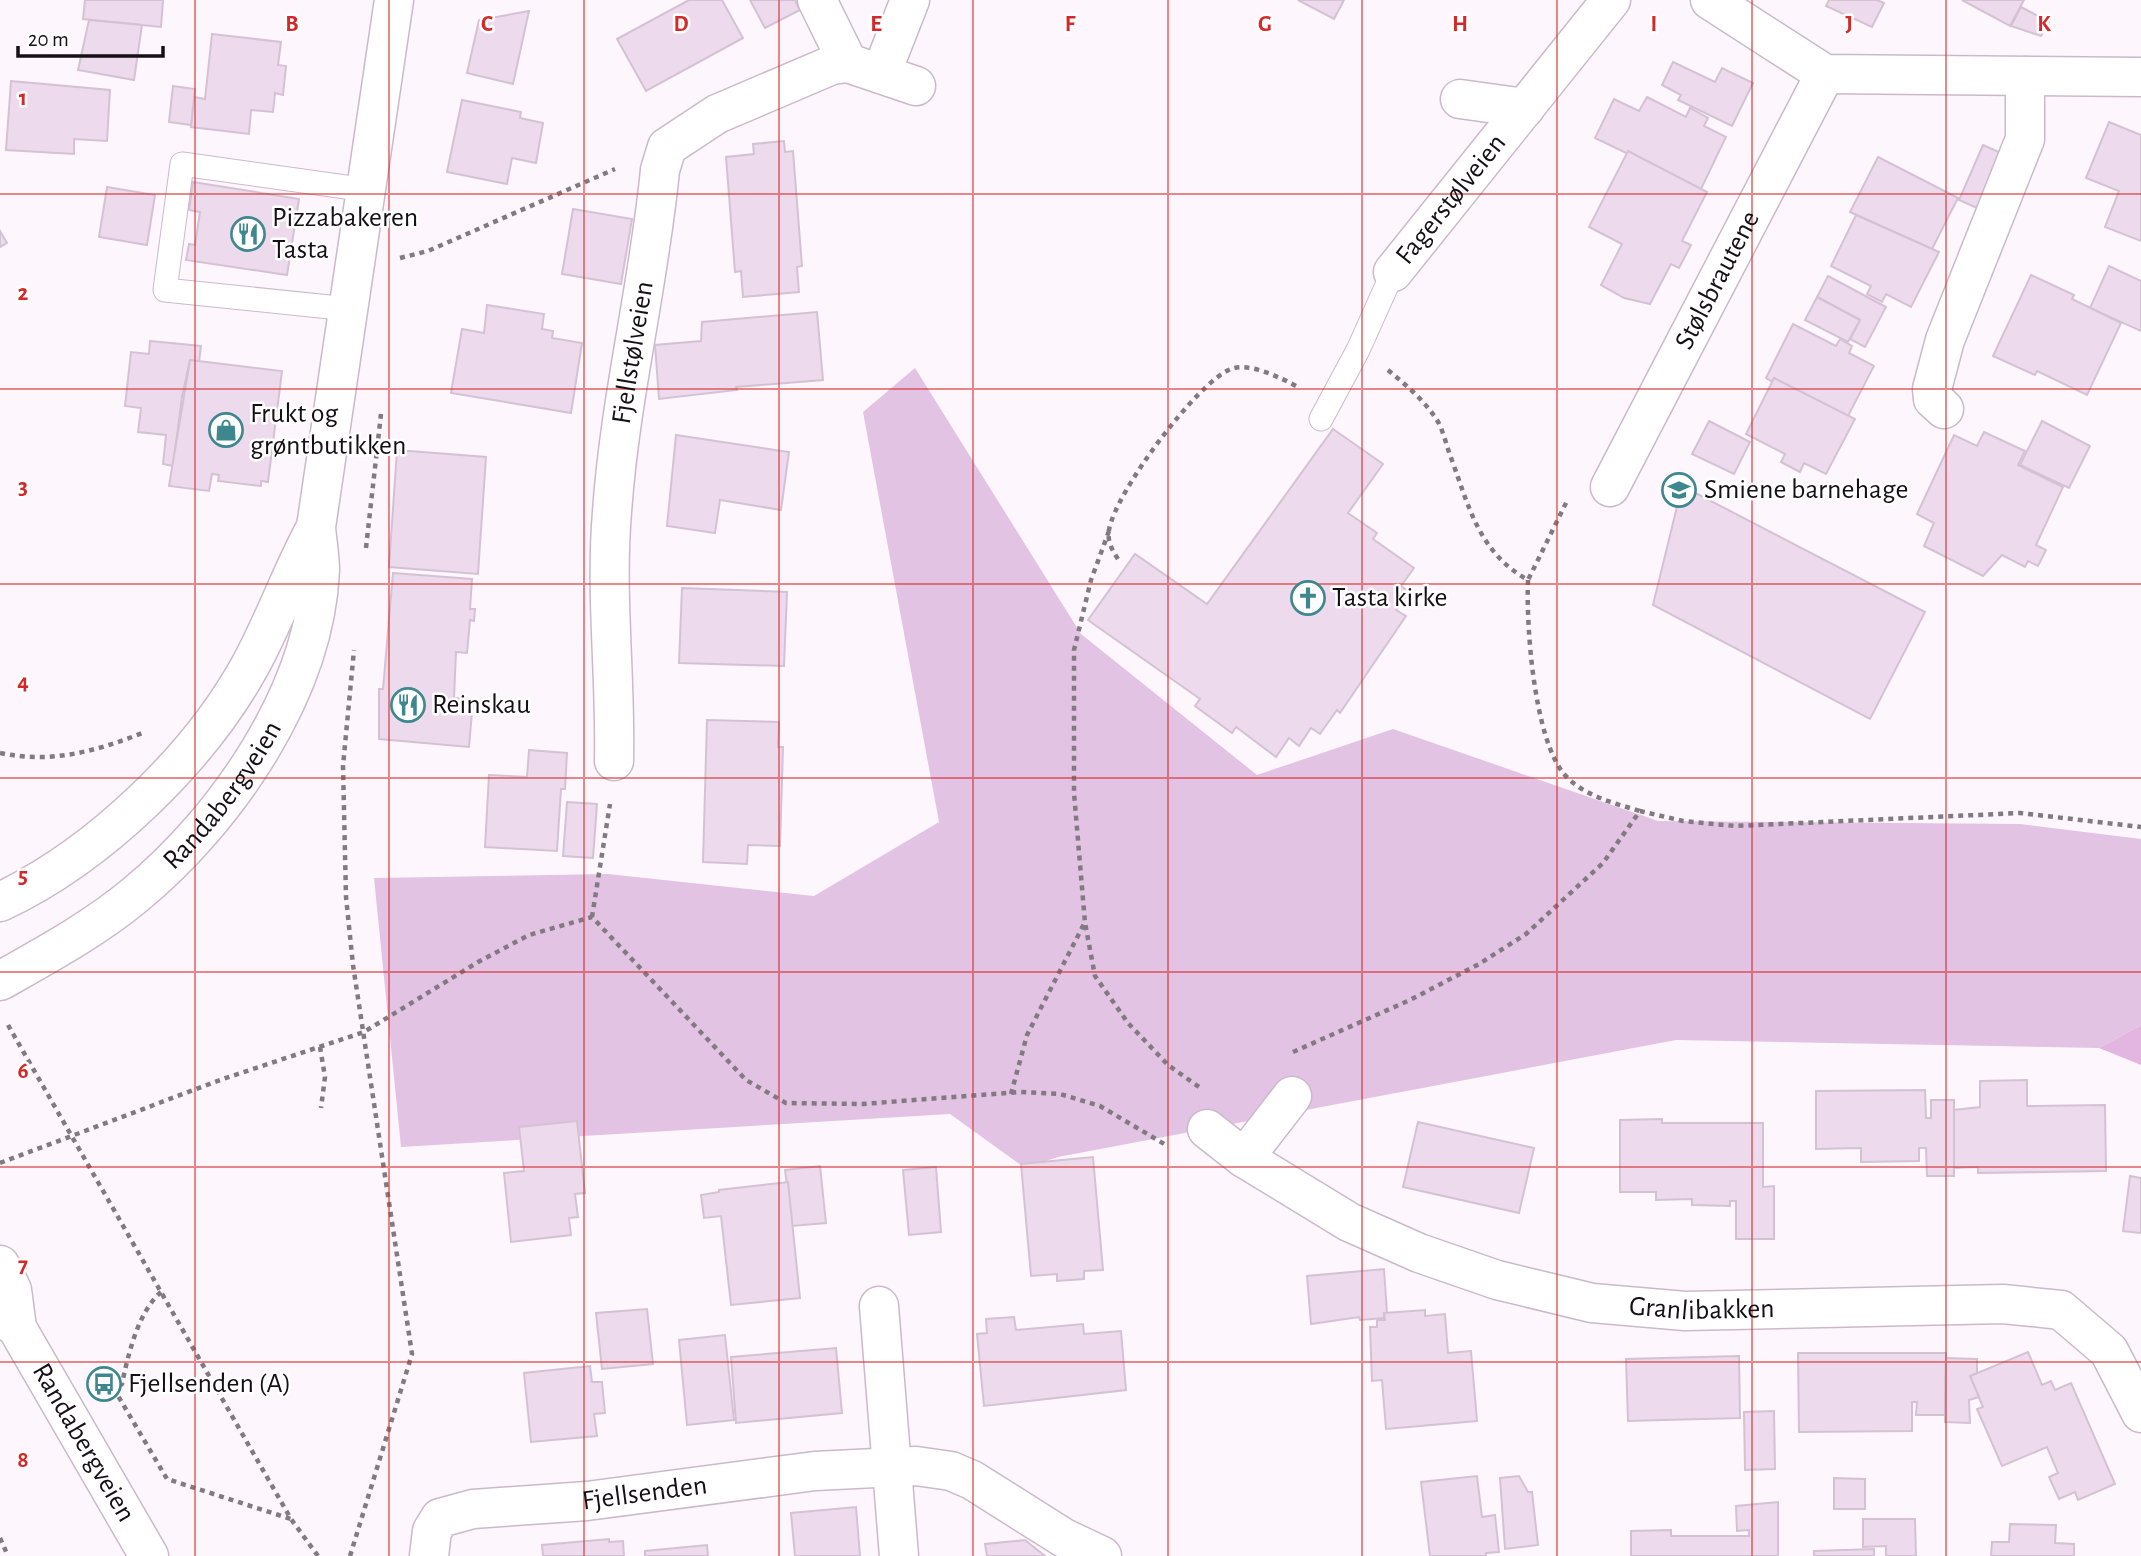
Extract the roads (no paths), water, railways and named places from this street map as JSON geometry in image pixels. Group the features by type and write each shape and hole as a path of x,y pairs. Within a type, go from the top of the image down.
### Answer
{"street":[{"name":"Randabergveien","path":"0,981 58,948 133,897 172,863 228,798 260,749 302,656 317,593 320,568 316,527 394,0"},
{"path":"817,0 864,69 916,86"},
{"path":"864,69 910,0"},
{"name":"Fagerstølveien","path":"1393,272 1611,0"},
{"path":"1710,0 1825,74 2141,77"},
{"name":"Fjellstølveien","path":"614,761 616,710 610,585 611,515 632,353 660,170 667,147 718,114 758,94 832,65 864,69"},
{"name":"Stølsbrautene","path":"1610,487 1825,74"},
{"path":"1944,409 1933,399 1932,389 1945,340 2025,138 2025,76"},
{"path":"1460,99 1525,107"},
{"name":"Randabergveien","path":"0,902 21,892 95,842 177,765 213,722 250,666 316,527"},
{"path":"1244,1158 1292,1096"},
{"name":"Granlibakken","path":"1207,1129 1244,1158 1349,1222 1419,1253 1497,1280 1592,1303 1685,1311 2003,1304 2062,1310 2109,1352 2141,1413"},
{"name":"Randabergveien","path":"0,1265 12,1290 8,1322 149,1556"},
{"path":"879,1306 899,1556"},
{"name":"Fjellsenden","path":"429,1556 432,1531 440,1518 473,1509 587,1501 815,1471 916,1466 951,1471 1064,1538 1102,1556"}],"lane":[{"path":"349,309 166,290 182,164 368,190"},
{"name":"Fagerstølveien","path":"1325,412 1358,350 1393,272"}],"place":[{"name":"Pizzabakeren Tasta","path":"248,234"},
{"name":"Frukt og grøntbutikken","path":"226,430"},
{"name":"Smiene barnehage","path":"1679,490"},
{"name":"Tasta kirke","path":"1308,598"},
{"name":"Reinskau","path":"408,705"},
{"name":"Fjellsenden (A)","path":"104,1384"}]}
